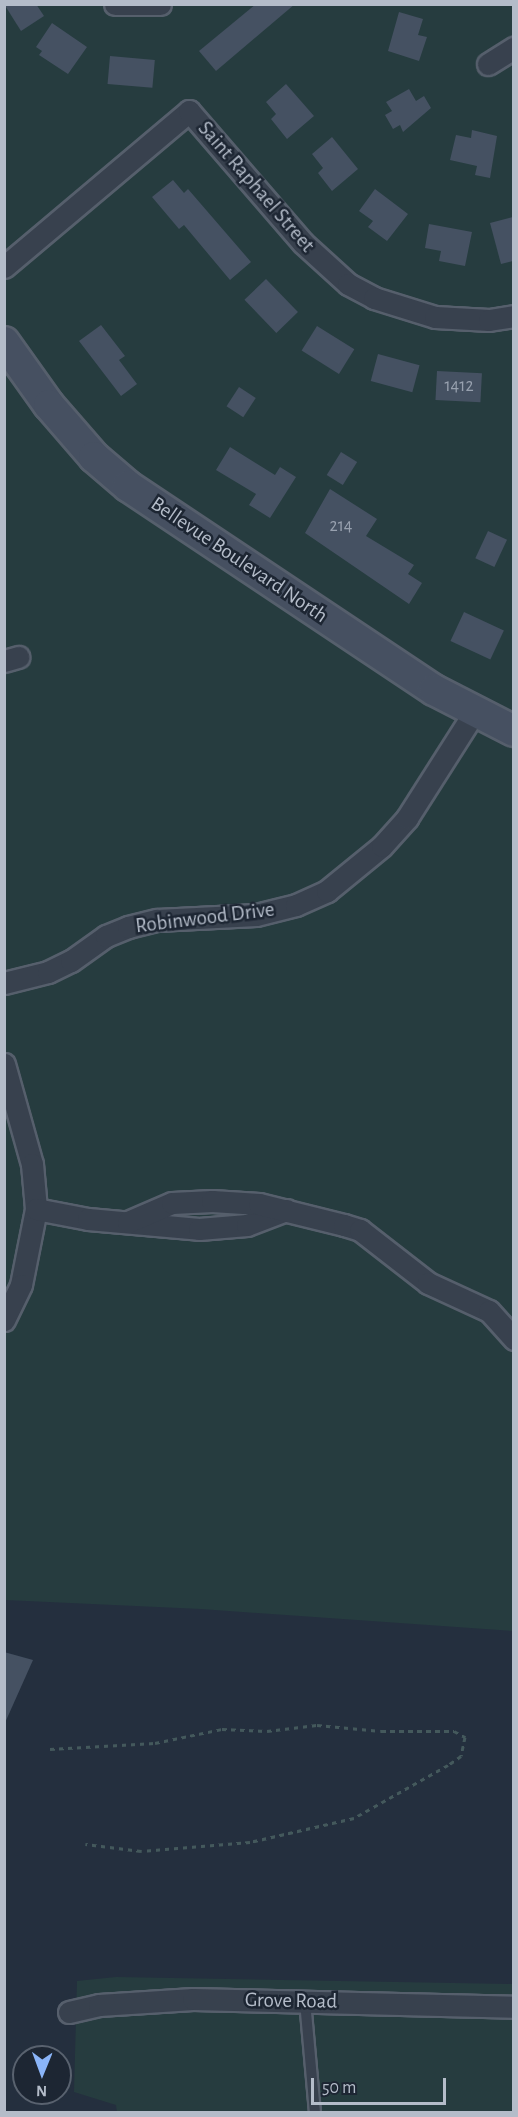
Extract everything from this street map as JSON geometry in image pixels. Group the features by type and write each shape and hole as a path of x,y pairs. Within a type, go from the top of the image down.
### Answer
{"main road":[{"name":"Bellevue Boulevard North","path":"4,342 49,405 94,458 128,486 474,714 513,731"}],"street":[{"path":"115,4 160,4"},
{"path":"488,64 513,48"},
{"name":"Saint Raphael Street","path":"4,267 189,111 303,243 348,284 374,298 435,316 489,320 513,316"},
{"name":"Robinwood Drive","path":"4,983 48,972 71,961 106,936 128,927 156,920 256,915 296,905 327,891 382,846 407,818 474,714"},
{"path":"4,1064 32,1164 36,1209 21,1286 4,1320"},
{"path":"128,1222 172,1203 190,1201 259,1204 287,1209 360,1230 428,1283 489,1311 513,1339"},
{"path":"36,1209 128,1222 218,1228 247,1224 287,1209"},
{"name":"Grove Road","path":"69,2012 99,2006 193,1999 513,2007"}],"lane":[{"path":"305,2001 315,2112"}],"path":[{"path":"50,1749 155,1743 222,1729 267,1731 317,1725 381,1731 454,1731 465,1737 461,1756 448,1766 354,1818 250,1842 141,1851 85,1844"}],"green space":[{"path":"5,5 513,5 513,1631 201,1609 5,1600"},
{"path":"116,1977 513,1984 513,2112 117,2112 116,2105 74,2092 77,1981"}],"building":[{"path":"4,4 36,4 44,16 21,31"},
{"path":"256,4 295,4 216,71 199,51"},
{"path":"399,12 423,19 418,35 427,37 419,61 388,51"},
{"path":"52,23 87,47 68,74 39,55 42,51 36,47"},
{"path":"110,56 155,60 152,88 108,84"},
{"path":"286,84 314,116 287,139 271,119 276,114 266,102"},
{"path":"409,89 416,101 424,96 431,108 403,132 400,125 393,129 385,115 392,111 386,102"},
{"path":"472,130 497,136 490,178 475,175 477,166 450,160 456,135 471,138"},
{"path":"332,137 358,169 332,191 318,173 323,168 312,154"},
{"path":"173,180 184,193 188,189 251,262 230,280 184,225 179,229 152,197"},
{"path":"375,189 408,214 387,241 368,227 373,221 359,211"},
{"path":"513,217 513,261 501,264 490,223"},
{"path":"429,224 472,232 465,266 439,261 441,251 425,248"},
{"path":"266,279 298,312 276,333 244,300"},
{"path":"101,325 125,356 119,360 137,384 121,396 79,341"},
{"path":"317,326 354,349 339,374 302,351"},
{"path":"378,354 420,365 412,392 371,381"},
{"path":"437,371 482,373 480,402 435,400"},
{"path":"239,387 256,398 243,417 226,406"},
{"path":"230,447 275,475 280,467 296,477 270,518 249,505 256,494 216,470"},
{"path":"341,452 357,462 343,485 327,475"},
{"path":"330,489 377,519 366,536 414,565 408,574 422,583 409,604 305,533"},
{"path":"488,531 507,540 494,567 475,558"},
{"path":"464,612 504,631 490,660 450,641"},
{"path":"4,1652 33,1660 4,1725"}]}
